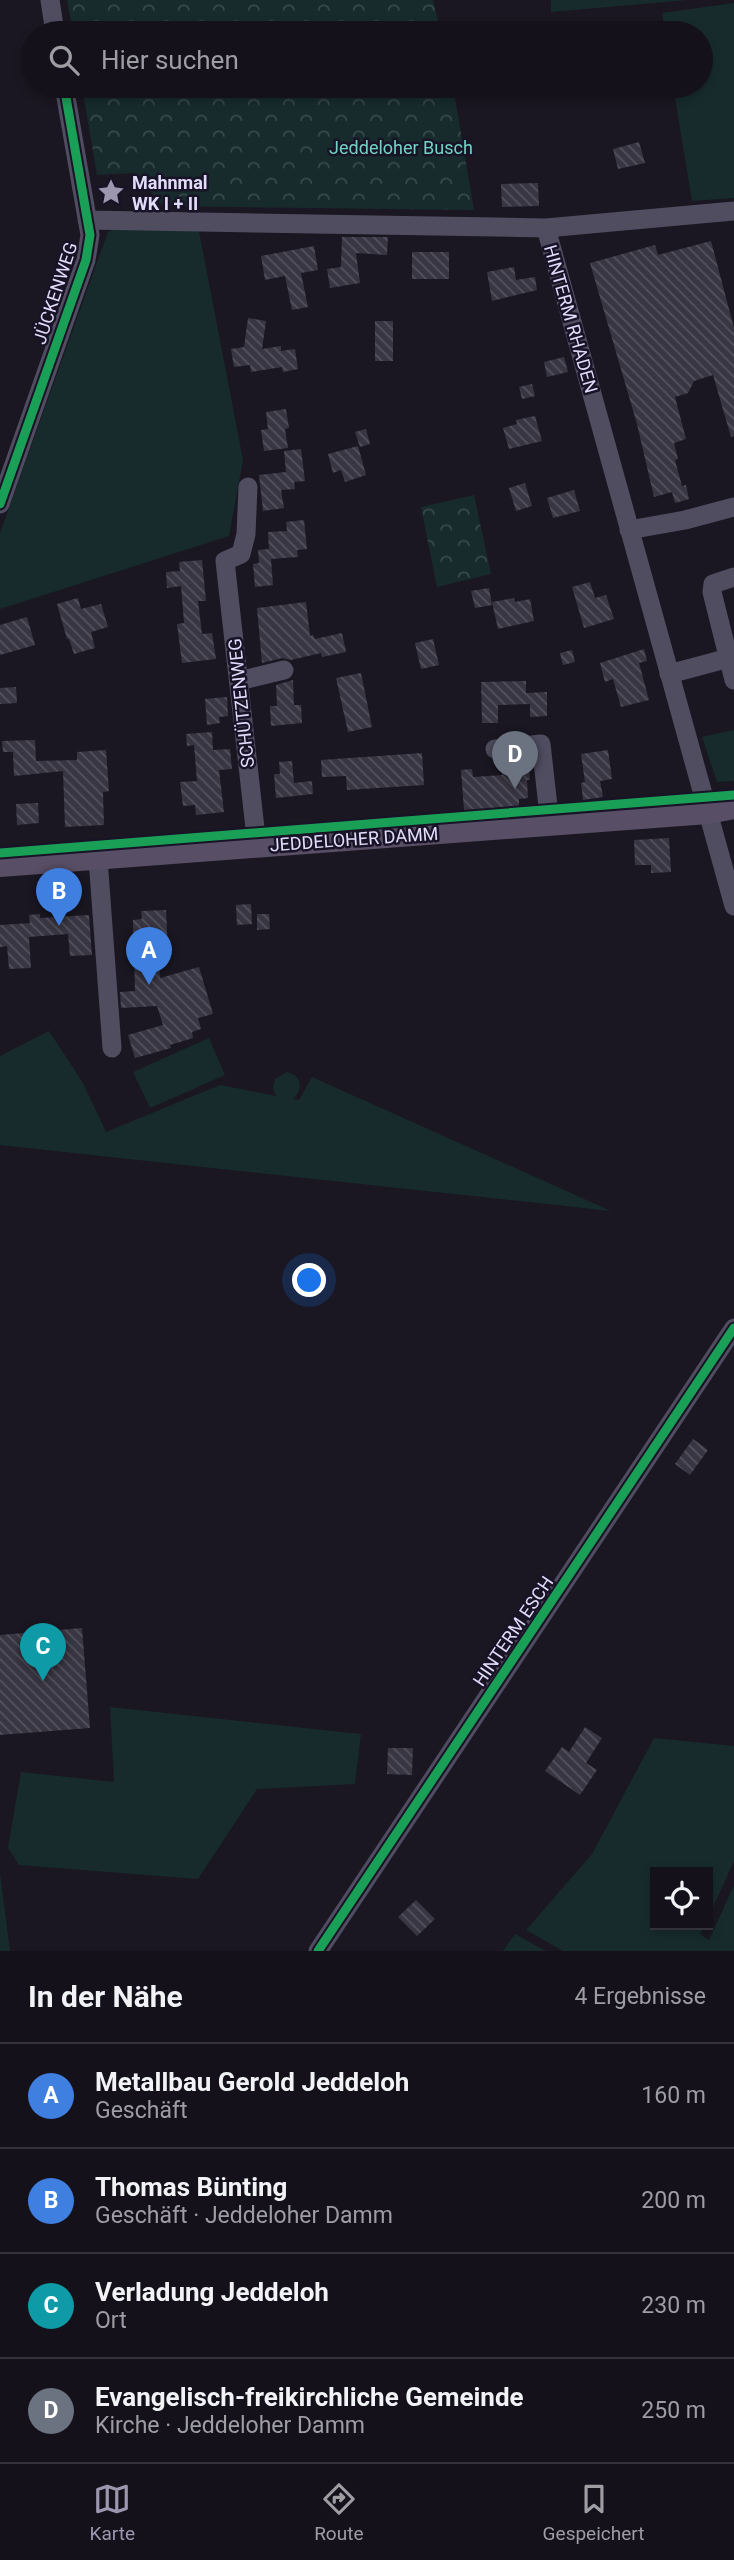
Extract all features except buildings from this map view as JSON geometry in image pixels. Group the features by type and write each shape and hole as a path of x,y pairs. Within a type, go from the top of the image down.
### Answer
{"main road":[{"name":"JEDDELOHER DAMM","path":"0,865 708,812 734,807"},
{"name":"JEDDELOHER DAMM","path":"708,812 734,813"}],"street":[{"path":"50,0 53,21"},
{"name":"JÜCKENWEG","path":"0,504 86,260 90,235 66,98"},
{"path":"546,228 734,211"},
{"name":"HINTERM RHADEN","path":"87,220 546,228 708,812"},
{"name":"SCHÜTZENWEG","path":"248,486 242,554 225,561 257,846"},
{"path":"629,530 685,520 734,507"},
{"path":"734,577 713,584 712,592 734,680"},
{"path":"669,674 729,658"},
{"path":"239,681 284,670"},
{"path":"495,749 541,744 550,824"},
{"path":"708,812 734,906"},
{"path":"98,859 112,1048"},
{"name":"HINTERM ESCH","path":"318,1951 734,1328"}],"green space":[{"path":"67,0 433,0 438,21 71,21"},
{"path":"551,0 688,0 551,12"},
{"path":"734,3 734,198 692,201 675,98 713,98 713,21 663,21 662,13"},
{"name":"Jeddeloher Busch","path":"84,98 455,98 474,210 163,206 134,173 97,175"},
{"path":"124,225 198,226 243,460 229,536 0,609 0,533 108,232"},
{"path":"474,495 491,574 437,587 421,507"},
{"path":"734,730 734,781 717,782 702,737"},
{"path":"49,1031 83,1083 106,1132 220,1085 276,1096 273,1088 275,1079 287,1072 300,1083 299,1091 293,1099 299,1100 312,1077 611,1211 0,1145 0,1056"},
{"path":"209,1038 225,1075 150,1108 133,1072"},
{"path":"110,1707 361,1734 355,1784 257,1789 198,1879 19,1865 8,1848 21,1772 114,1782"},
{"path":"654,1738 734,1746 734,1861 713,1907 713,1867 650,1867 650,1930 702,1930 700,1934 709,1940 734,1885 734,1951 563,1951 526,1930 592,1854"},
{"path":"0,1873 10,1951 0,1951"},
{"path":"515,1934 546,1951 503,1951"}],"cycle path":[{"path":"0,504 86,260 90,235 66,98"},
{"path":"0,853 734,795"},
{"path":"318,1951 734,1328"}],"place":[{"name":"Mahnmal WK I + II","path":"111,192"},
{"name":"Evangelisch-freikirchliche Gemeinde","path":"515,789"},
{"name":"Thomas Bünting","path":"59,926"},
{"name":"Metallbau Gerold Jeddeloh","path":"149,985"},
{"name":"Verladung Jeddeloh","path":"43,1681"}]}
